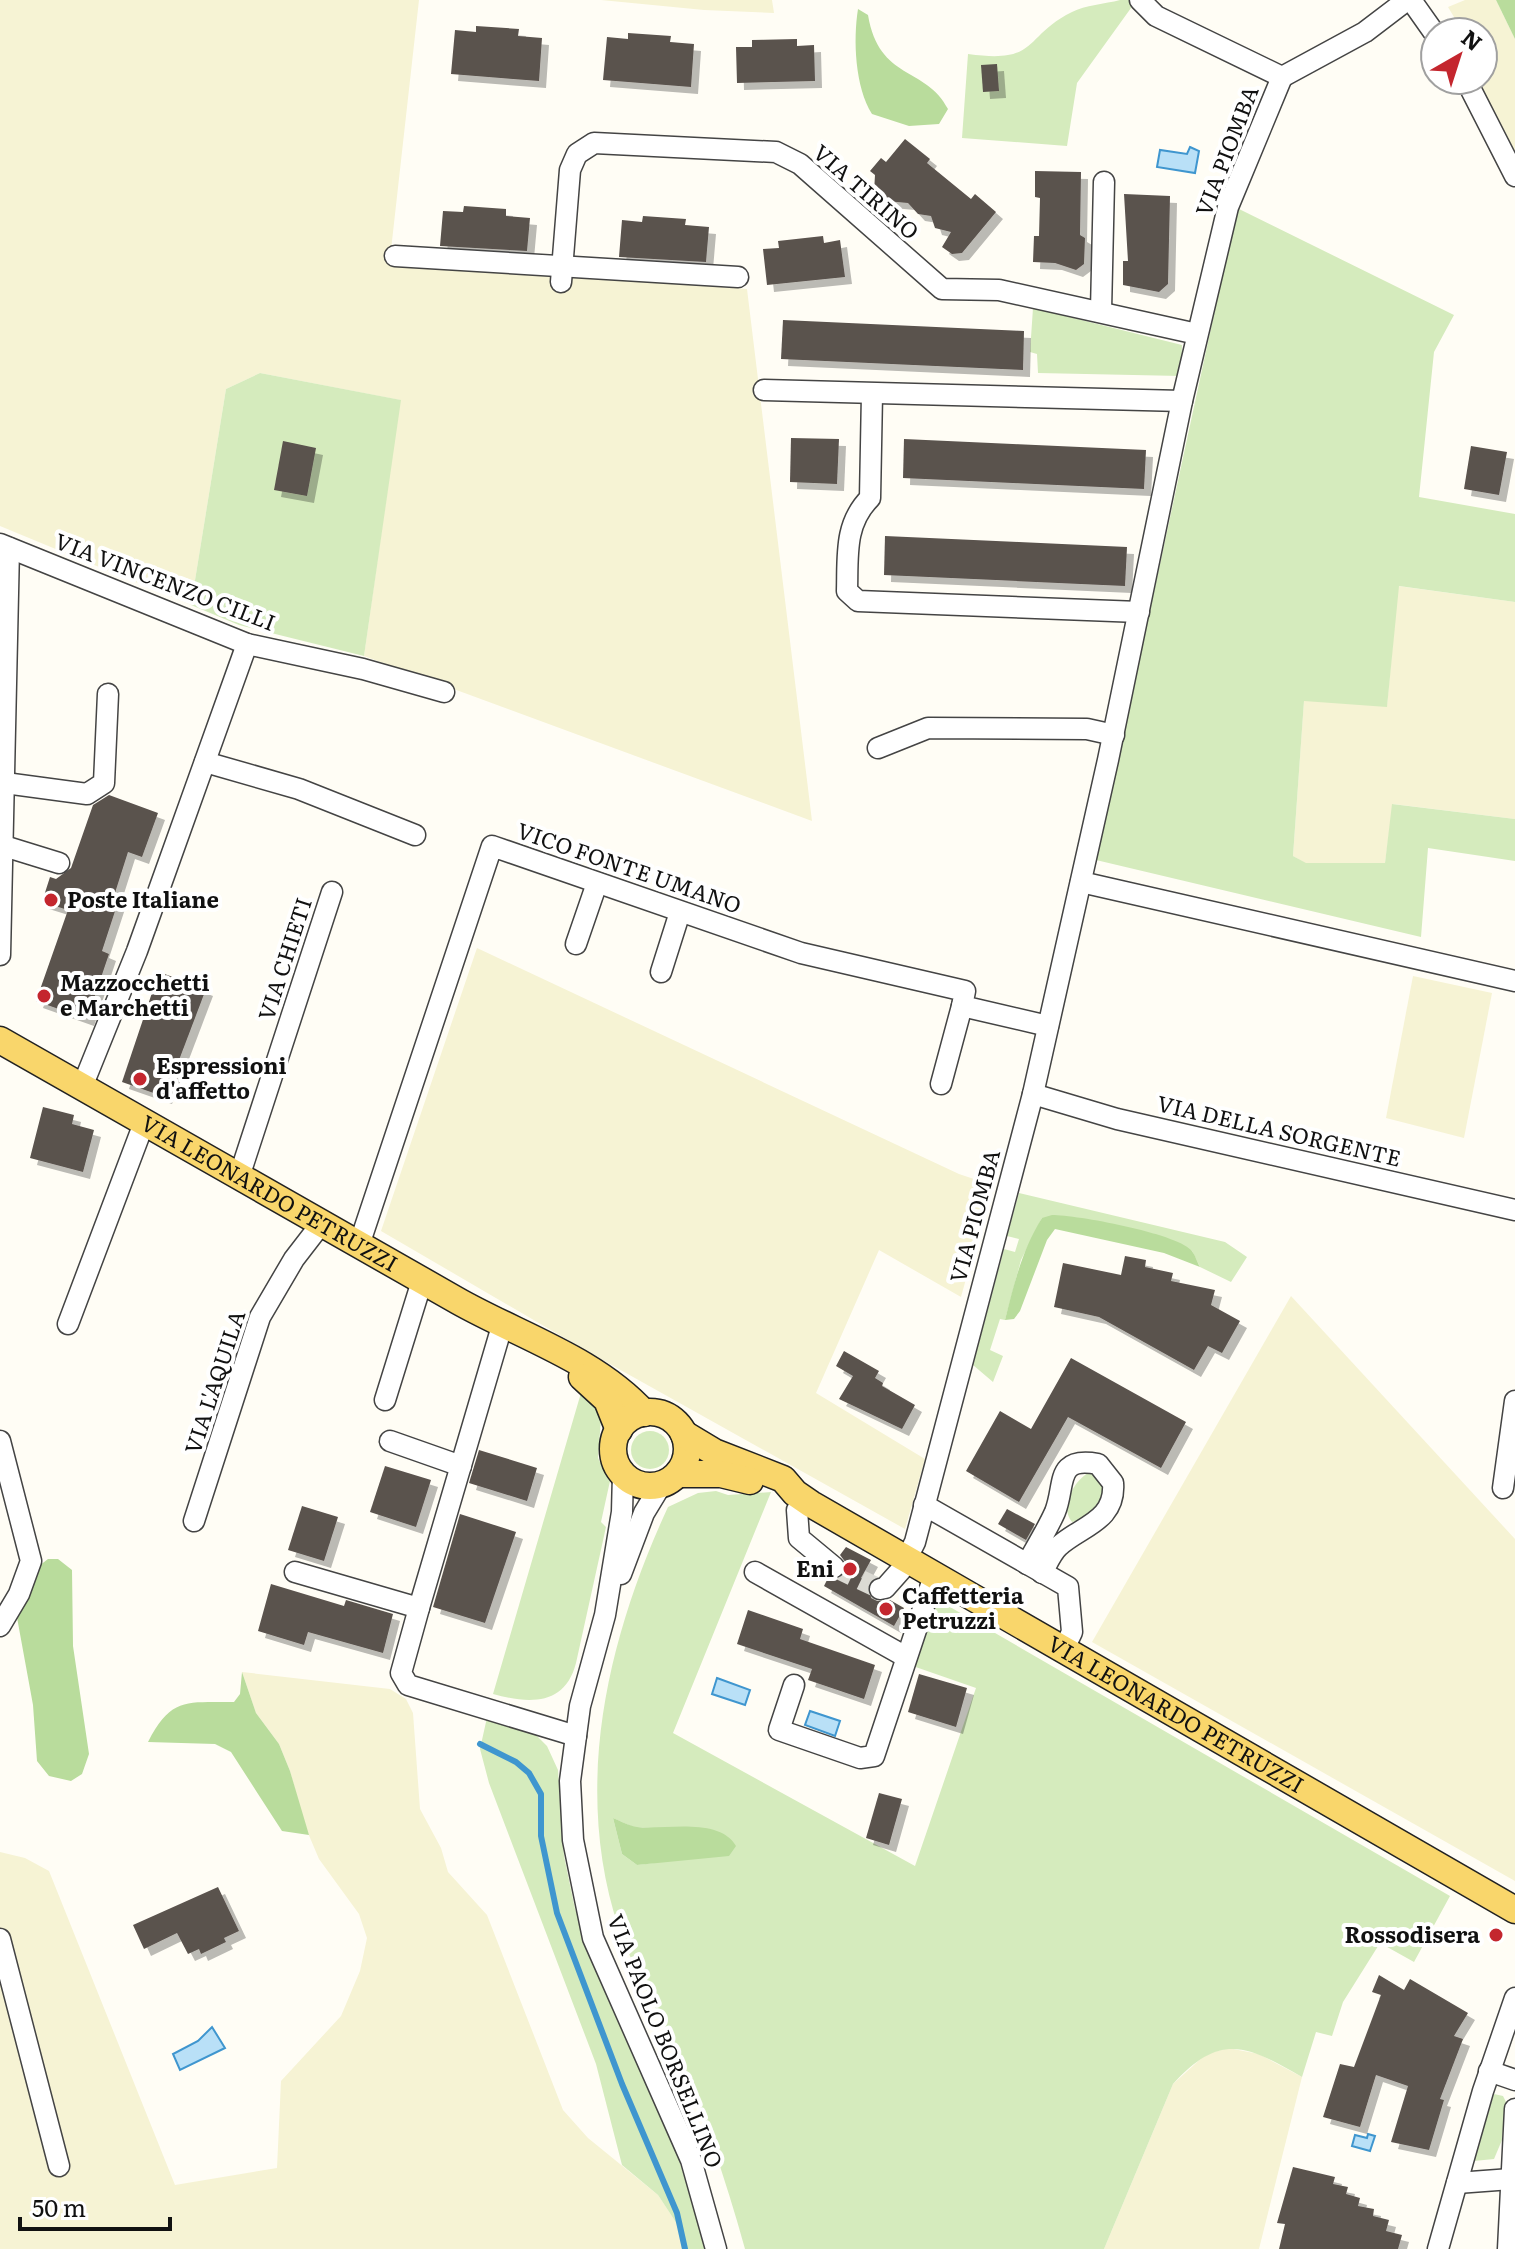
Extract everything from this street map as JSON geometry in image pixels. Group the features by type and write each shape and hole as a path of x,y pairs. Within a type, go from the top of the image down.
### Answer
{"main road":[{"name":"VIA LEONARDO PETRUZZI","path":"0,1040 502,1326 603,1376 644,1413"},
{"name":"VIA LEONARDO PETRUZZI","path":"541,1346 602,1393 619,1430"},
{"path":"644,1413 668,1416 684,1434 687,1455 670,1479 640,1485 623,1474 614,1457 619,1430 634,1416 644,1413"},
{"name":"VIA LEONARDO PETRUZZI","path":"684,1434 714,1452 783,1479 799,1496 934,1576 1515,1910"},
{"name":"VIA LEONARDO PETRUZZI","path":"670,1479 721,1474 799,1496"}],"street":[{"name":"VIA PIOMBA","path":"907,1560 1033,1094 1114,735 1182,401 1228,207 1282,77 1156,16 1140,0"},
{"path":"1282,77 1365,32 1409,0 1421,16"},
{"path":"1474,96 1515,176"},
{"name":"VIA TIRINO","path":"562,274 570,170 583,147 594,143 776,152 800,164 942,289 999,290 1197,334"},
{"path":"1101,311 1104,182"},
{"path":"395,256 562,274 738,277"},
{"path":"764,390 1182,401"},
{"path":"872,394 878,498 858,510 848,536 847,591 858,601 1139,612"},
{"name":"VIA VINCENZO CILLI","path":"0,955 5,783 5,546 247,644 363,669 444,692"},
{"path":"82,1087 137,951 247,644"},
{"path":"5,783 87,794 104,783 108,694"},
{"path":"878,748 928,728 1087,729 1114,735"},
{"path":"205,762 299,789 415,835"},
{"path":"4,846 59,863"},
{"name":"VICO FONTE UMANO","path":"359,1245 369,1225 492,846 801,953 965,991 962,1006"},
{"path":"1081,882 1515,981"},
{"path":"576,944 597,883"},
{"name":"VIA CHIETI","path":"239,1177 332,892"},
{"path":"661,972 680,912"},
{"path":"941,1084 962,1006 1048,1026"},
{"name":"VIA DELLA SORGENTE","path":"1033,1094 1117,1119 1515,1210"},
{"path":"68,1324 144,1123"},
{"name":"VIA L'AQUILA","path":"194,1521 260,1317 294,1259 321,1224"},
{"path":"385,1400 422,1281"},
{"path":"502,1326 401,1673 408,1685 576,1736"},
{"path":"1503,1488 1515,1401"},
{"path":"0,1441 31,1561 19,1594 0,1626"},
{"path":"390,1441 461,1466"},
{"path":"1084,1462 1098,1464 1113,1483 1110,1503 1093,1525 1057,1546 1035,1568 1066,1471 1084,1462"},
{"name":"VIA PAOLO BORSELLINO","path":"605,1615 622,1512 623,1474"},
{"name":"VIA PAOLO BORSELLINO","path":"670,1479 644,1513 605,1615 580,1706 570,1781 573,1840 593,1938 691,2160 716,2249"},
{"path":"799,1496 799,1538 834,1567"},
{"path":"924,1505 1068,1587 1072,1632 1063,1651"},
{"path":"880,1589 885,1588 907,1560"},
{"path":"295,1572 419,1608"},
{"path":"755,1572 906,1657"},
{"path":"794,1685 779,1730 860,1758 874,1756 934,1576"},
{"path":"0,1939 59,2166"},
{"path":"1438,2249 1489,2071 1514,2005"},
{"path":"1489,2071 1515,2080"},
{"path":"1508,2249 1515,2109"},
{"path":"1457,2183 1511,2179"}],"shaded area":[{"path":"0,0 419,0 390,259 747,289 812,821 364,656 400,400 260,373 226,389 191,605 0,526"},
{"path":"601,0 772,0 774,13 704,10"},
{"path":"1465,0 1496,0 1515,39 1515,151 1486,96 1499,96 1499,16 1453,16 1448,7"},
{"path":"1398,586 1515,602 1515,819 1393,804 1385,863 1305,863 1293,856 1304,700 1387,706"},
{"path":"477,948 959,1174 992,1185 961,1297 879,1250 816,1393 925,1459 905,1529 592,1354 381,1231"},
{"path":"1413,976 1492,993 1464,1138 1386,1118"},
{"path":"1291,1296 1515,1539 1515,1881 1092,1642"},
{"path":"242,1672 390,1689 406,1699 413,1713 420,1809 441,1848 448,1872 487,1915 563,2110 588,2138 658,2195 679,2227 682,2249 0,2249 0,1852 25,1858 49,1871 175,2185 277,2168 281,2081 341,2016 360,1971 367,1938 359,1914 319,1859 279,1744 256,1713"},
{"path":"1228,2048 1259,2054 1302,2077 1259,2249 1104,2249 1173,2084 1206,2054"}],"green space":[{"path":"1130,0 1131,8 1077,83 1067,146 962,138 968,54 991,56 1019,52 1056,21 1072,12"},
{"path":"1496,0 1515,0 1515,39"},
{"path":"858,9 868,15 874,36 892,62 939,95 948,109 939,124 909,126 872,114 862,91 857,63"},
{"path":"1237,208 1454,315 1434,352 1419,497 1515,514 1515,602 1399,586 1387,707 1304,701 1293,856 1306,863 1385,863 1392,804 1515,819 1515,861 1428,848 1421,937 1096,860"},
{"path":"1033,308 1182,345 1181,376 1038,373 1037,354 1030,352"},
{"path":"260,373 401,400 364,656 239,625 191,605 226,389"},
{"path":"1019,1193 1225,1242 1247,1257 1231,1282 1200,1267 1192,1251 1154,1234 1042,1218 1021,1260 1005,1320 1000,1319 990,1350 1003,1356 993,1382 973,1365 1004,1249 1015,1252 1019,1239 1007,1236"},
{"path":"1052,1215 1103,1222 1166,1237 1191,1250 1200,1267 1164,1253 1055,1229 1047,1240 1020,1311 1014,1319 1005,1320 1029,1242 1042,1218"},
{"path":"583,1386 591,1390 601,1419 598,1458 610,1481 601,1522 606,1527 576,1663 563,1687 544,1698 532,1700 493,1694"},
{"path":"650,1431 664,1436 669,1450 664,1464 650,1469 636,1464 631,1450 636,1436"},
{"path":"1090,1472 1106,1479 1102,1494 1096,1507 1086,1517 1072,1522 1067,1509 1070,1494"},
{"path":"716,1491 728,1495 771,1492 673,1733 915,1866 976,1688 907,1664 931,1596 1450,1896 1414,1962 1380,1943 1343,2002 1332,2036 1316,2032 1302,2077 1265,2057 1234,2049 1205,2056 1173,2084 1104,2249 745,2249 721,2168 692,2090 619,1929 605,1876 598,1822 598,1768 603,1715 613,1661 628,1609 668,1507 698,1493","holes":["613,1818 633,1827 716,1831 654,1863 637,1865 622,1854"]},
{"path":"48,1559 58,1559 72,1570 73,1646 89,1754 82,1774 71,1781 49,1776 37,1761 33,1705 16,1612 39,1566"},
{"path":"242,1672 256,1713 279,1744 309,1835 282,1831 231,1752 215,1744 148,1742 173,1709 192,1703 234,1702 240,1694"},
{"path":"488,1713 532,1731 547,1746 558,1770 564,1856 575,1909 674,2144 707,2249 682,2249 679,2227 658,2195 622,2165 596,2064 489,1783 480,1749"},
{"path":"613,1818 637,1827 705,1828 728,1837 736,1846 729,1856 637,1865 622,1854"},
{"path":"1494,2094 1503,2096 1506,2102 1502,2140 1494,2159 1474,2161"}],"water":[{"path":"1190,147 1199,151 1195,173 1157,167 1160,150 1187,154"},
{"path":"717,1678 750,1690 745,1705 712,1694"},
{"path":"810,1711 840,1721 835,1736 805,1725"},
{"path":"212,2027 225,2048 180,2070 173,2054 198,2041"},
{"path":"1368,2134 1375,2136 1370,2151 1352,2146 1355,2135 1367,2138"}],"building":[{"path":"476,26 519,29 518,36 542,38 539,81 451,74 455,30 476,32"},
{"path":"628,33 671,36 670,42 694,44 691,87 603,80 607,37 628,39"},
{"path":"797,39 797,46 814,45 815,81 737,83 736,47 752,47 752,40"},
{"path":"997,64 999,91 983,92 981,65"},
{"path":"905,139 930,159 927,163 971,199 975,194 996,212 962,253 952,254 942,247 951,232 935,228 931,216 918,214 908,203 886,201 874,192 875,175 870,171 881,158 886,162"},
{"path":"1035,171 1081,172 1080,235 1085,238 1084,264 1076,270 1055,263 1033,262 1034,236 1039,236 1040,198 1035,197"},
{"path":"1124,194 1170,196 1168,284 1159,292 1123,285 1123,261 1128,261"},
{"path":"464,206 506,209 506,216 530,218 527,251 440,246 443,211 463,212"},
{"path":"643,216 686,219 685,225 709,227 706,262 619,257 622,220 642,222"},
{"path":"823,236 824,243 840,240 845,277 767,285 763,249 779,248 778,241"},
{"path":"783,320 1024,331 1023,370 781,359"},
{"path":"791,438 839,439 837,484 790,482"},
{"path":"904,439 1146,450 1144,489 903,478"},
{"path":"283,441 316,448 307,496 274,490"},
{"path":"1471,446 1507,452 1499,495 1464,489"},
{"path":"885,536 1127,547 1125,586 884,575"},
{"path":"109,795 158,813 142,857 128,852 114,896 119,899 102,951 109,954 87,1019 36,1001 68,910 42,902 50,877 56,879 71,868 93,805"},
{"path":"159,972 206,989 165,1097 122,1082"},
{"path":"43,1107 74,1115 72,1124 94,1130 83,1172 30,1158"},
{"path":"1125,1256 1146,1260 1145,1267 1173,1273 1171,1281 1215,1290 1211,1305 1240,1321 1222,1353 1208,1346 1194,1370 1099,1317 1054,1307 1063,1263 1121,1275"},
{"path":"844,1351 879,1371 875,1378 883,1383 882,1386 915,1405 902,1429 839,1399 853,1376 836,1366"},
{"path":"1071,1358 1186,1422 1161,1468 1068,1417 1019,1502 966,1471 1000,1411 1031,1429"},
{"path":"479,1450 537,1468 527,1501 469,1483"},
{"path":"385,1466 431,1480 416,1527 370,1512"},
{"path":"302,1506 338,1517 324,1561 288,1550"},
{"path":"1007,1509 1035,1524 1026,1540 998,1524"},
{"path":"460,1514 516,1532 485,1623 433,1607"},
{"path":"846,1547 871,1560 861,1578 869,1583 871,1598 890,1600 904,1608 894,1626 824,1586 828,1578 838,1579 844,1575 846,1563 840,1555"},
{"path":"271,1584 344,1606 346,1600 393,1614 383,1653 308,1632 304,1645 258,1631"},
{"path":"748,1610 803,1629 800,1639 875,1665 864,1699 808,1680 812,1669 737,1644"},
{"path":"919,1674 967,1688 956,1727 908,1712"},
{"path":"879,1793 902,1799 889,1845 866,1838"},
{"path":"218,1887 239,1931 224,1938 226,1942 201,1954 199,1949 188,1954 177,1933 144,1949 133,1925"},
{"path":"1379,1975 1404,1990 1410,1979 1468,2013 1454,2036 1463,2039 1440,2099 1444,2100 1429,2150 1391,2142 1408,2086 1376,2075 1360,2127 1323,2117 1340,2064 1354,2067 1381,1995 1372,1992"},
{"path":"1293,2167 1335,2177 1333,2184 1348,2187 1346,2194 1360,2198 1358,2206 1374,2209 1373,2216 1389,2220 1386,2231 1402,2235 1398,2249 1279,2249 1285,2224 1277,2223"}],"waterway":[{"path":"480,1744 516,1762 529,1773 541,1794 541,1836 557,1913 622,2084 677,2213 685,2249"}],"tunnel":[{"path":"834,1567 880,1589"}],"place":[{"name":"Poste Italiane","path":"51,900"},
{"name":"Mazzocchetti e Marchetti","path":"44,996"},
{"name":"Espressioni d'affetto","path":"140,1079"},
{"name":"Eni","path":"850,1569"},
{"name":"Caffetteria Petruzzi","path":"886,1609"},
{"name":"Rossodisera","path":"1496,1935"}]}
